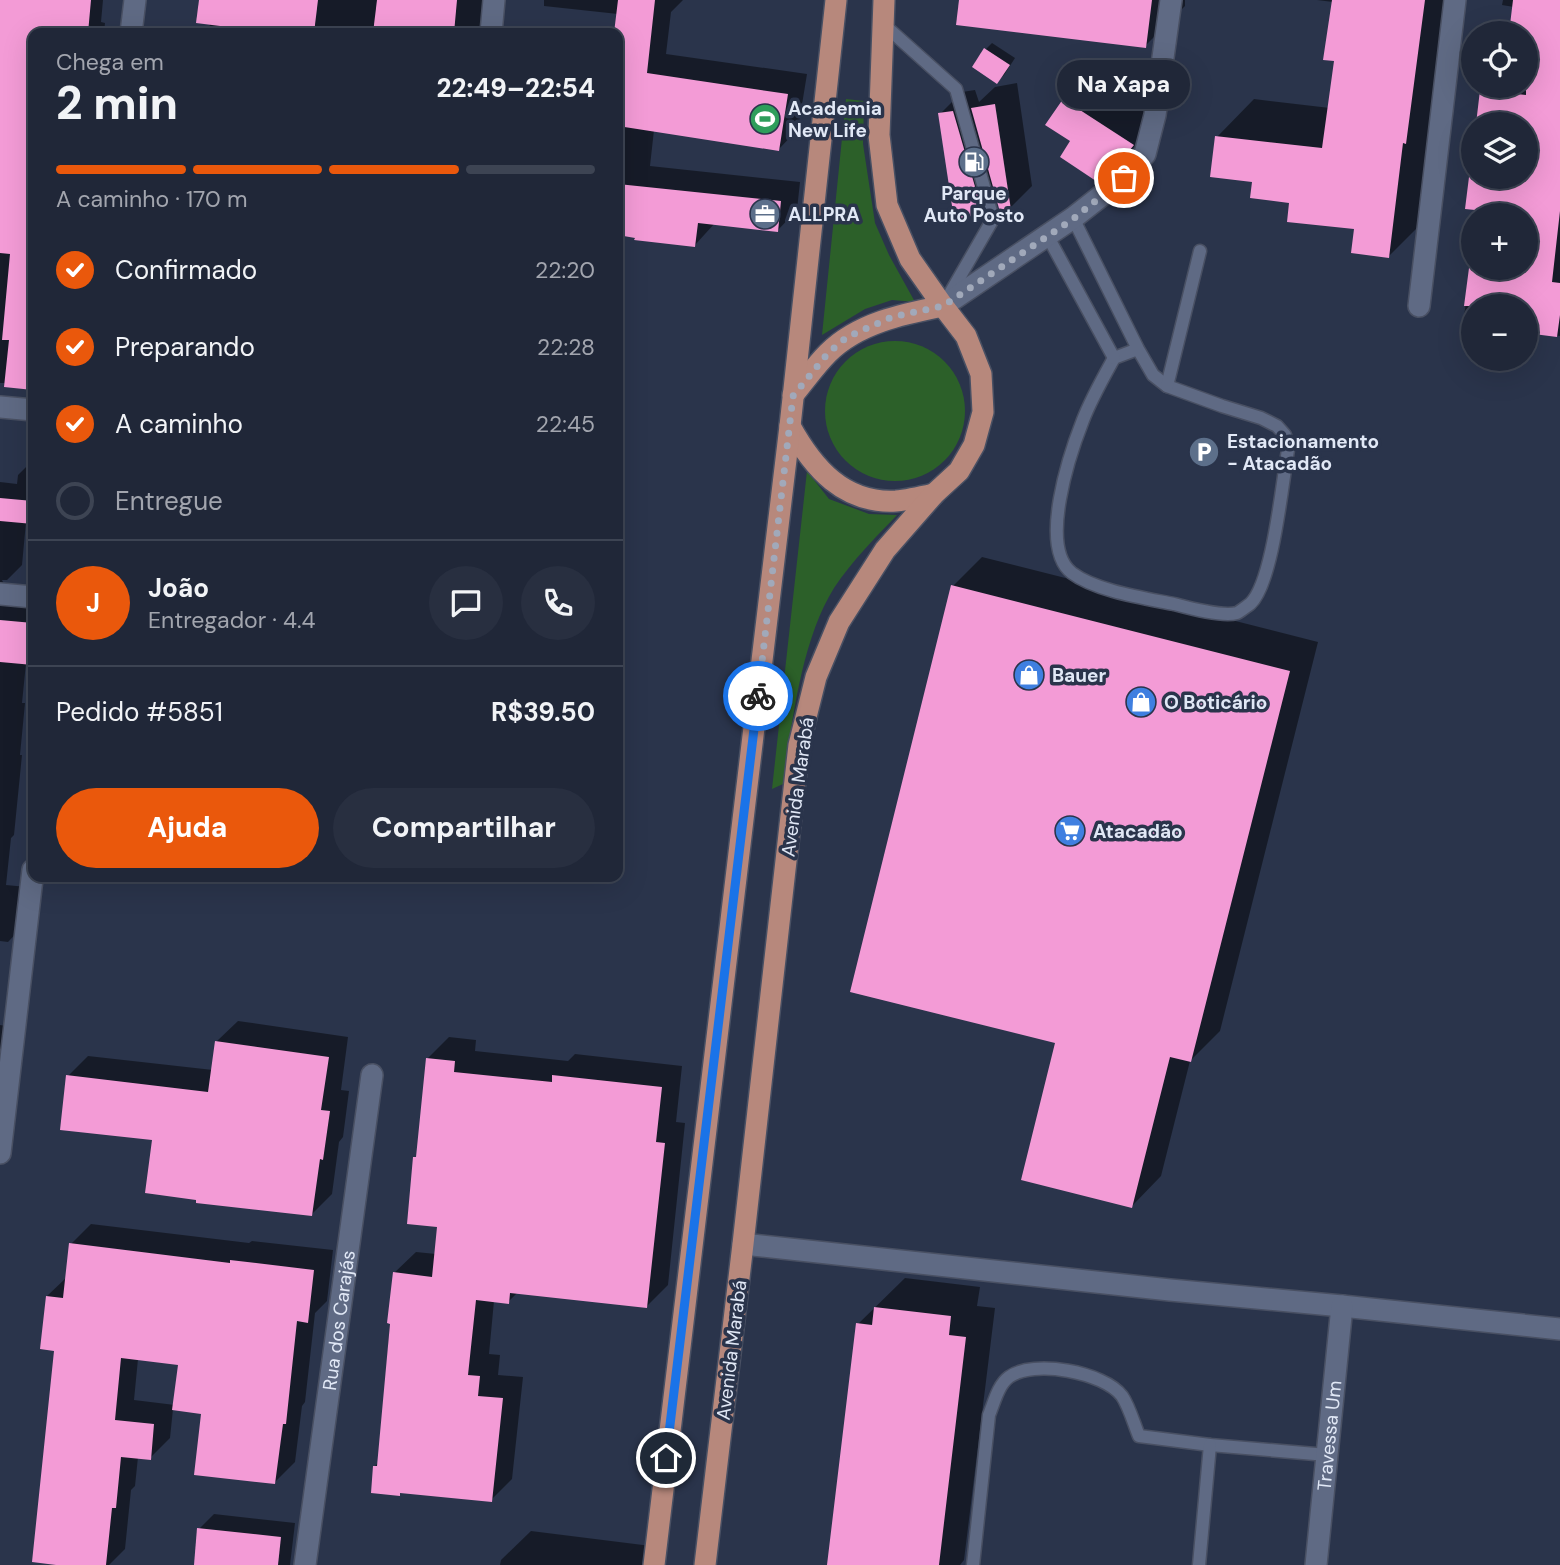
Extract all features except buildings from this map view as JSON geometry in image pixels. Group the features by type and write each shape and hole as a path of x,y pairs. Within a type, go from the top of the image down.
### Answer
{"main road":[{"path":"654,1565 790,426 836,0"},
{"name":"Avenida Marabá","path":"705,1565 799,745 816,677 845,611 885,550 934,494 959,471 974,445 983,412 981,374 966,336 910,258 887,205 879,135 884,0"},
{"path":"793,396 828,353 847,337 892,317 943,306"},
{"path":"790,426 803,449 821,471 842,489 869,499 895,501 934,494"}],"street":[{"path":"132,28 135,0"},
{"path":"491,28 494,0"},
{"path":"943,306 1073,219 1124,178 1145,154 1163,69 1171,0"},
{"path":"1419,306 1455,0"},
{"path":"0,407 28,410"},
{"path":"0,594 28,597"},
{"path":"1,1144 32,882"},
{"name":"Rua dos Carajás","path":"305,1565 372,1075"},
{"path":"743,1244 1560,1329"},
{"name":"Travessa Um","path":"1316,1565 1342,1306"}],"lane":[{"path":"882,23 956,89 993,219 943,306"},
{"path":"1073,219 1153,375 1167,386 1261,418 1278,426 1285,435 1287,450 1271,554 1263,585 1252,603 1238,612 1216,613 1111,590 1070,571 1062,558 1057,539 1057,517 1063,482 1083,419 1114,358 1138,349"},
{"path":"1047,236 1114,358"},
{"path":"1167,386 1199,251"},
{"path":"973,1565 989,1415 997,1394 1009,1377 1029,1369 1065,1370 1099,1378 1121,1395 1139,1436 1327,1455"},
{"path":"1199,1565 1210,1445"}],"green space":[{"path":"846,99 864,101 863,144 875,223 915,302 892,300 865,309 822,335"},
{"path":"895,341 922,346 945,361 960,384 965,411 960,438 945,461 922,476 895,481 868,476 845,461 830,438 825,411 830,384 845,361 868,346"},
{"path":"807,471 829,499 869,514 897,515 848,568 823,609 813,632 800,683 783,784 772,789"}],"way so far":[{"path":"758,696 793,396 828,353 847,337 892,317 943,306 1073,219 1124,178"}],"place":[{"name":"Academia New Life","path":"765,119"},
{"name":"Parque Auto Posto","path":"974,162"},
{"name":"Na Xapa","path":"1124,178"},
{"name":"ALLPRA","path":"765,214"},
{"name":"Estacionamento - Atacadão","path":"1204,452"},
{"name":"Bauer","path":"1029,675"},
{"name":"O Boticário","path":"1141,702"},
{"name":"Atacadão","path":"1070,831"}],"route":[{"path":"666,1458 758,696"}]}
